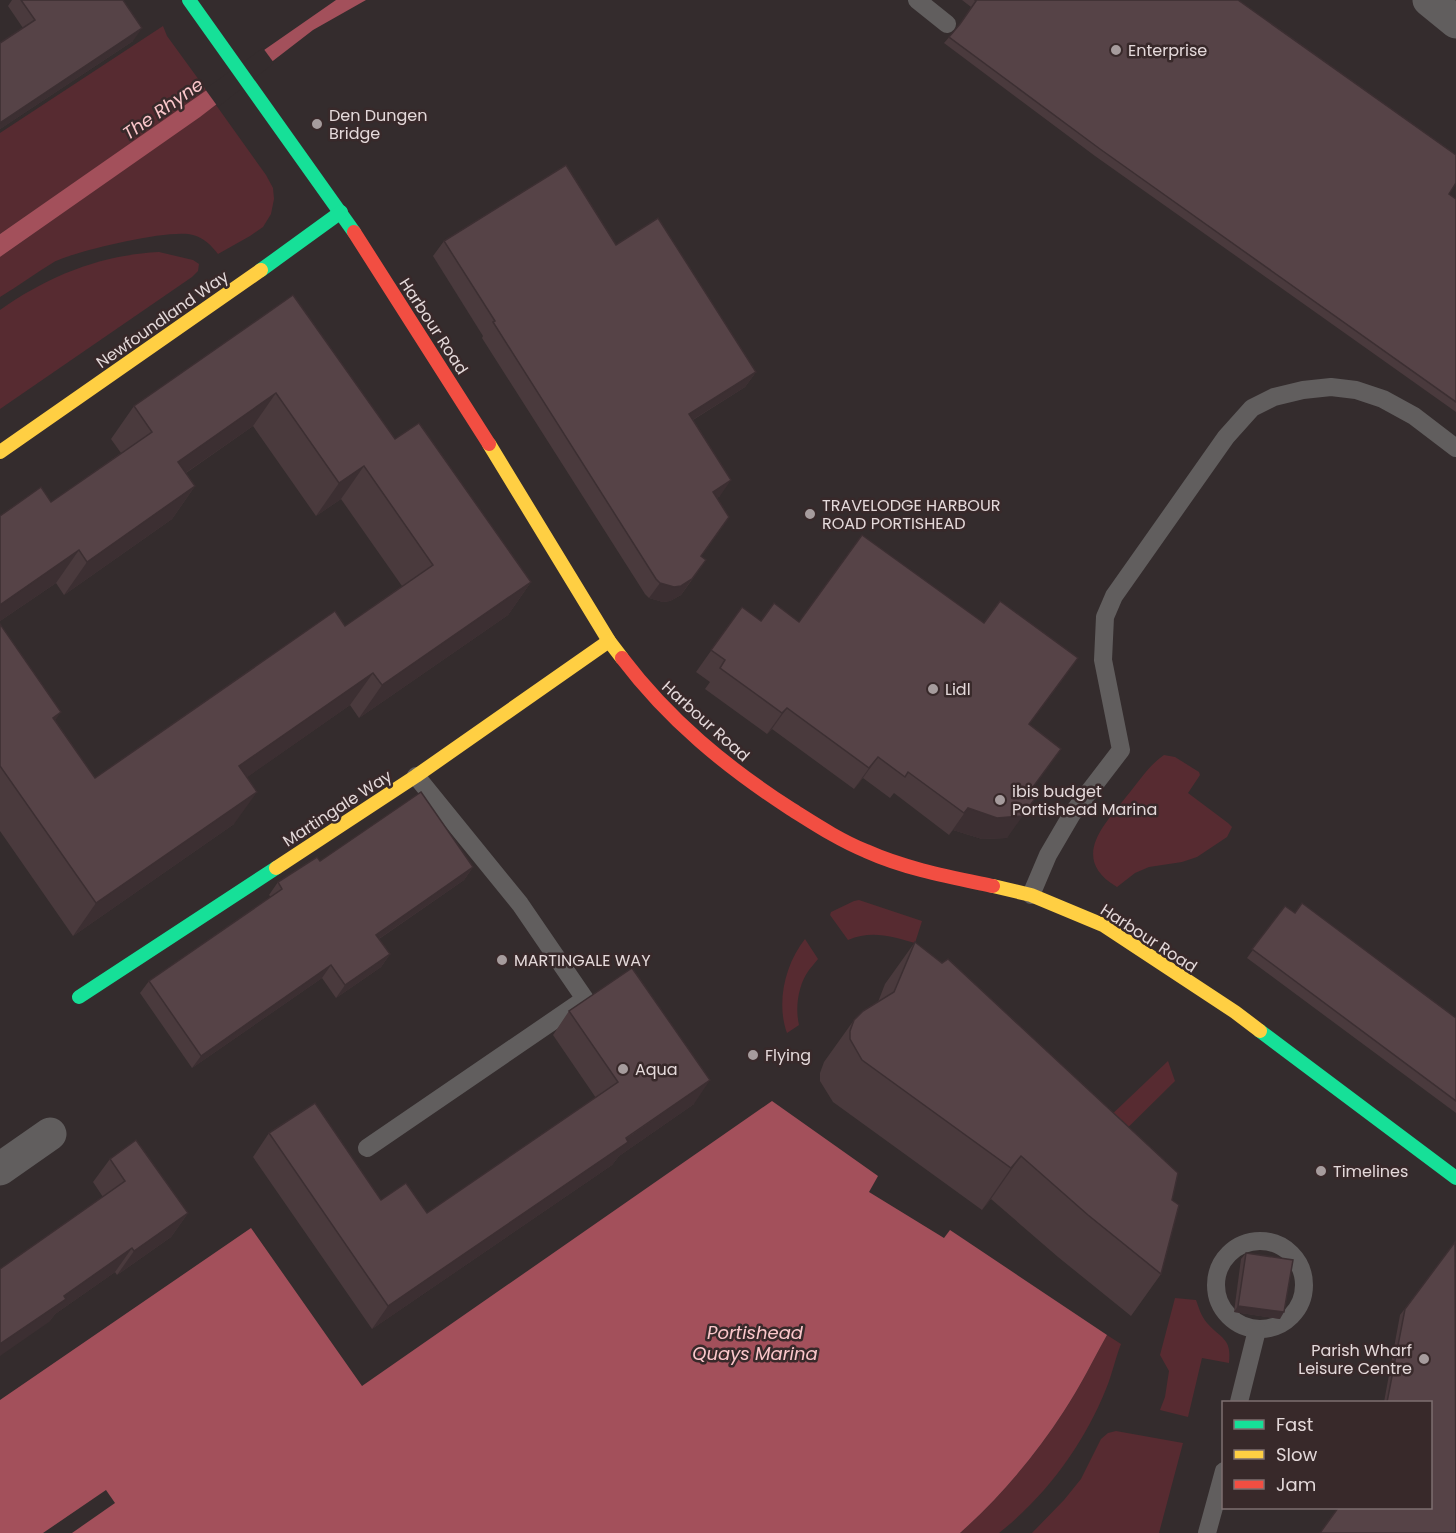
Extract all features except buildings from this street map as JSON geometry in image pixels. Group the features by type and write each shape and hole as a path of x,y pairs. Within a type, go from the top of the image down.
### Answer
{"street":[{"name":"Harbour Road","path":"189,0 341,212 508,473 609,641 660,704 714,755 757,787 832,835 890,861 1031,895 1103,925 1235,1012 1456,1178"},
{"path":"1429,0 1456,22"},
{"name":"Newfoundland Way","path":"0,452 341,212"},
{"name":"Martingale Way","path":"79,997 416,776 609,641"},
{"path":"0,1169 50,1134"}],"lane":[{"path":"916,0 947,24"},
{"path":"1031,895 1047,855 1072,814 1121,750 1103,660 1106,617 1114,596 1226,437 1252,408 1274,398 1303,390 1331,387 1356,390 1383,399 1414,416 1456,448"},
{"path":"367,1148 585,999 520,904 416,776"},
{"path":"1258,1241 1273,1243 1289,1251 1297,1259 1303,1273 1304,1293 1296,1312 1284,1323 1257,1330 1240,1325 1226,1315 1220,1305 1215,1286 1220,1265 1229,1252 1245,1243 1258,1241"},
{"path":"1239,1401 1257,1330"},
{"path":"1208,1533 1222,1479"}],"shaded area":[{"path":"163,26 167,36 207,91 0,234 0,133"},
{"path":"216,105 273,188 274,199 271,214 263,227 218,254 201,238 182,234 145,238 102,247 54,262 0,297 0,257"},
{"path":"159,252 193,260 199,264 198,271 0,409 0,310 37,287 75,269 116,258"},
{"path":"1164,755 1175,757 1199,772 1200,775 1188,793 1232,827 1227,837 1197,857 1182,862 1149,867 1135,873 1117,887 1103,876 1095,865 1093,854 1095,842 1108,819 1148,769"},
{"path":"859,900 922,921 915,943 889,936 873,935 848,940 830,915 831,912"},
{"path":"805,939 818,959 805,976 800,990 797,1011 799,1025 787,1033 782,1009 784,984 792,960"},
{"path":"1168,1061 1175,1081 1100,1155 1085,1140"},
{"path":"1175,1298 1196,1300 1205,1320 1229,1348 1229,1363 1202,1358 1188,1417 1160,1410 1165,1397 1169,1371 1160,1355"},
{"path":"1107,1335 1121,1344 1110,1378 1087,1430 1062,1468 1032,1503 999,1533 960,1533 1003,1490 1053,1428"},
{"path":"1116,1431 1183,1443 1159,1533 1032,1533 1081,1479 1101,1439 1108,1433"}],"water":[{"path":"336,0 366,0 313,30 200,117 0,257 0,234"},
{"name":"Portishead Quays Marina","path":"772,1101 878,1176 869,1192 944,1238 950,1230 1107,1335 1053,1428 1003,1490 960,1533 0,1533 0,1400 251,1228 362,1386"}],"pier":[{"path":"263,48 274,63 218,107 205,89"},
{"path":"106,1490 115,1503 72,1533 43,1533"}],"traffic: fast":[{"path":"189,0 354,232"},
{"path":"261,270 341,212"},
{"path":"79,997 276,868"},
{"path":"1260,1031 1456,1178"}],"traffic: slow":[{"path":"0,452 261,270"},
{"path":"489,444 609,641 622,658"},
{"path":"276,868 416,776 609,641"},
{"path":"993,886 1031,895 1103,925 1260,1031"}],"traffic: jam":[{"path":"354,232 489,444"},
{"path":"622,658 659,702 700,741 767,793 818,826 856,847 897,863 993,886"}],"place":[{"name":"Enterprise","path":"1116,50"},
{"name":"Den Dungen Bridge","path":"317,124"},
{"name":"TRAVELODGE HARBOUR ROAD PORTISHEAD","path":"810,514"},
{"name":"Lidl","path":"933,689"},
{"name":"ibis budget Portishead Marina","path":"1000,800"},
{"name":"MARTINGALE WAY","path":"502,960"},
{"name":"Flying","path":"753,1055"},
{"name":"Aqua","path":"623,1069"},
{"name":"Timelines","path":"1321,1171"},
{"name":"Parish Wharf Leisure Centre","path":"1424,1359"}],"water label":[{"name":"The Rhyne","path":"163,109"}]}
